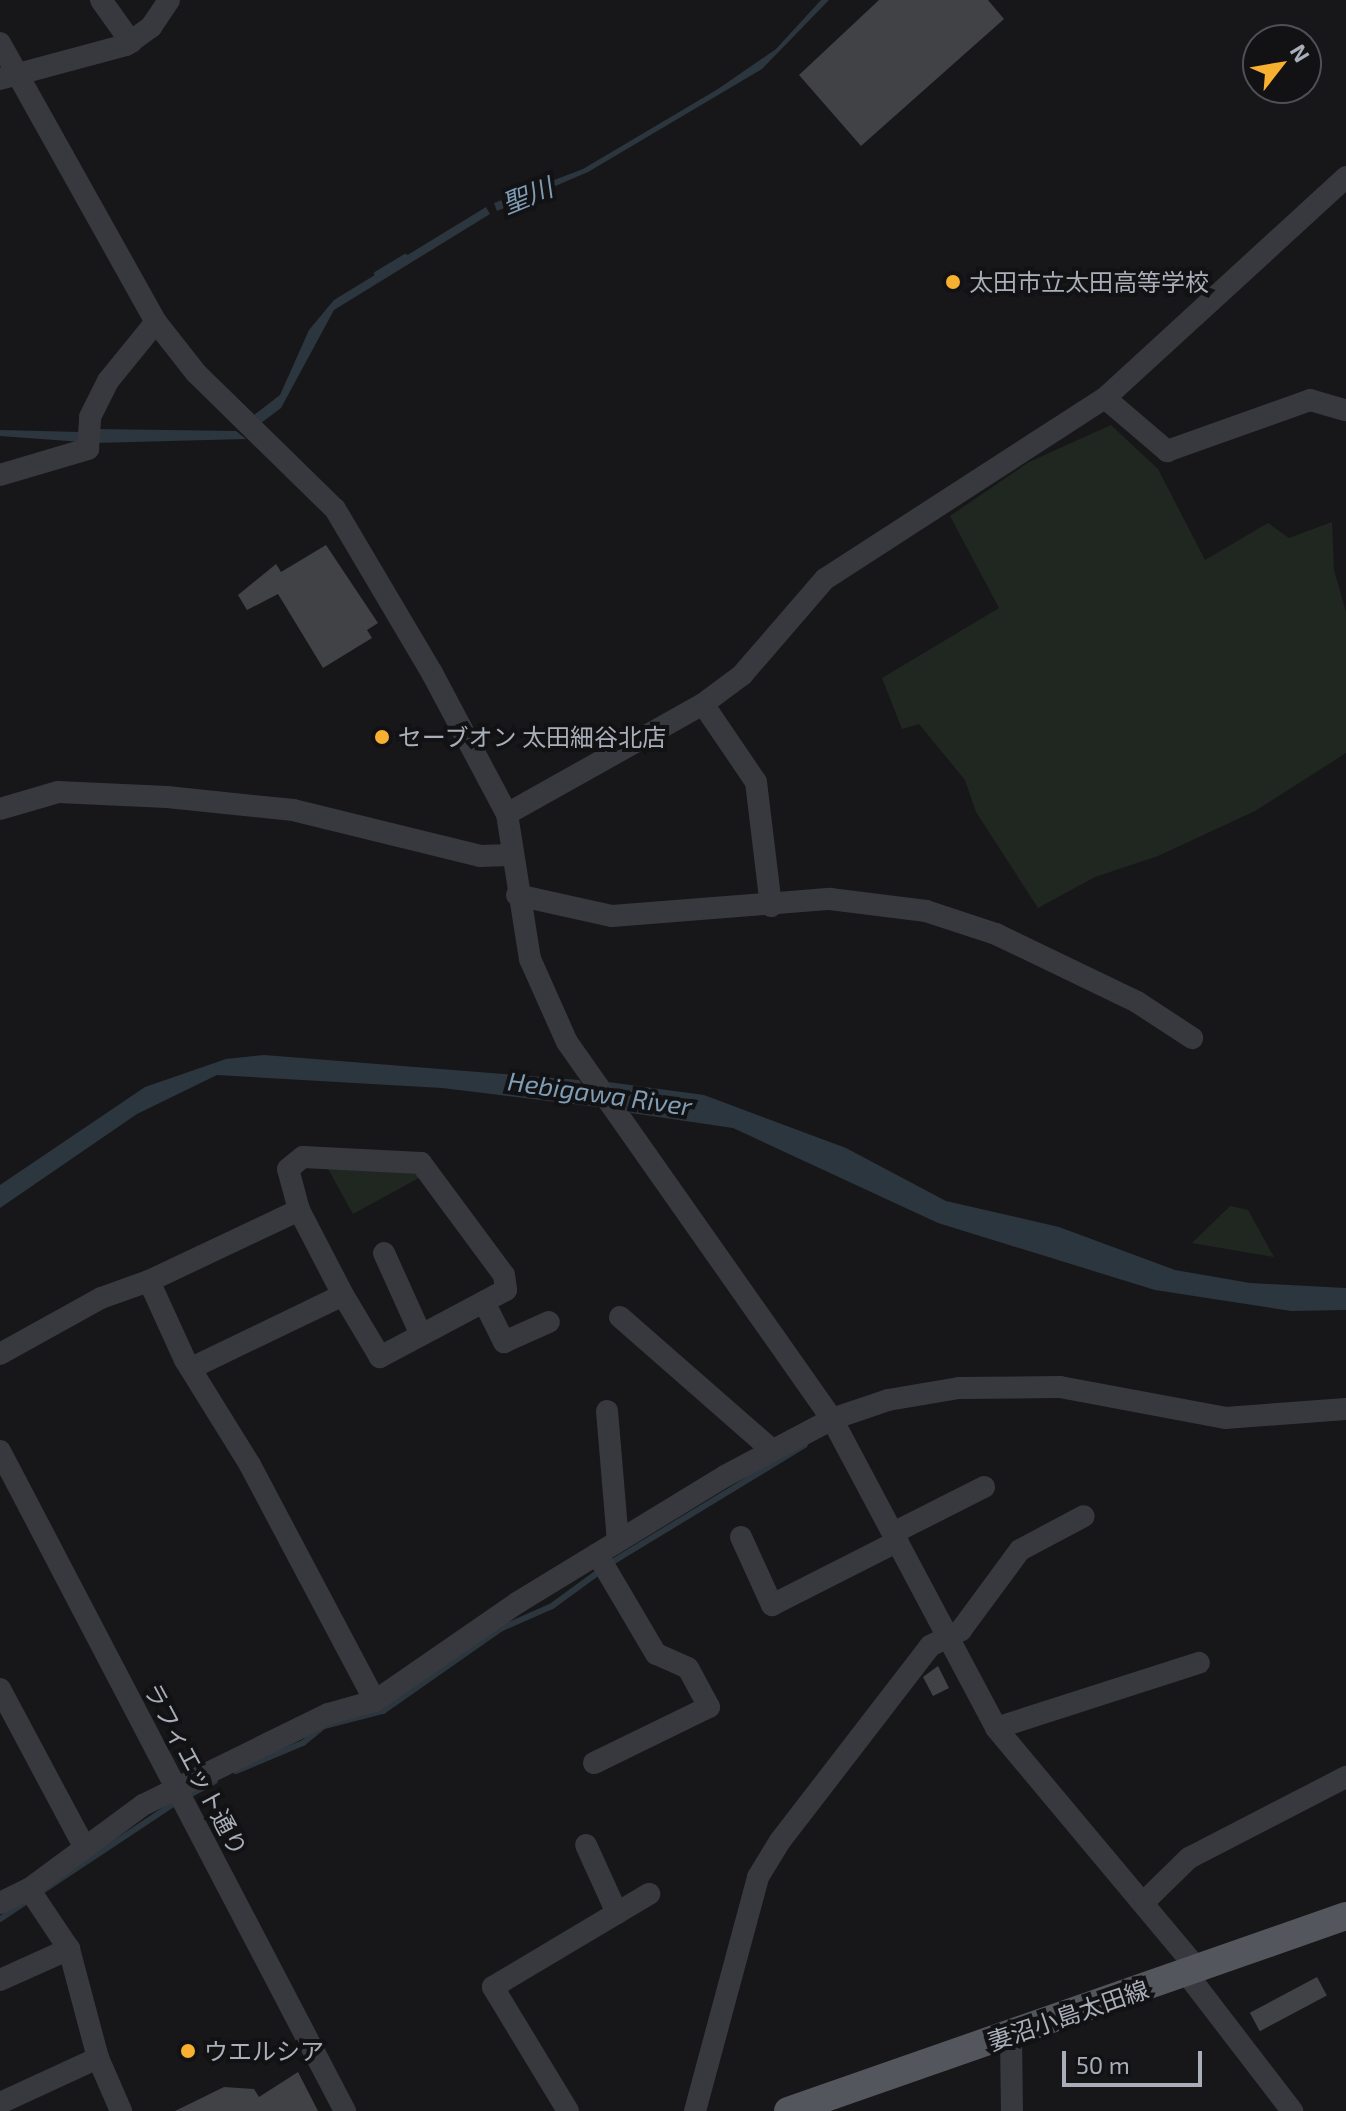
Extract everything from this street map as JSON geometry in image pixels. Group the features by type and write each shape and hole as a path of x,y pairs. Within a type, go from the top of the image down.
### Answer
{"main road":[{"name":"妻沼小島太田線","path":"788,2111 845,2100 1011,2034 1346,1916"}],"street":[{"path":"101,0 131,42"},
{"path":"11,78 131,42 165,2"},
{"path":"0,43 11,78 156,322 196,373 335,509 507,814 517,895 542,994 576,1055 832,1419 896,1537 944,1638 996,1728 1144,1902 1292,2111"},
{"path":"507,814 703,704 742,675 825,579 1105,398 1346,177"},
{"path":"0,475 88,449 90,417 108,381 156,322"},
{"path":"1105,398 1167,451 1310,400 1346,410"},
{"path":"703,704 756,782 771,906"},
{"path":"0,809 58,792 167,797 293,810 480,856 512,855"},
{"path":"517,895 537,895 612,916 830,899 959,918 1137,1002 1192,1038"},
{"path":"303,1157 421,1163 504,1275 506,1290 380,1357 343,1295 299,1210 288,1169 303,1157"},
{"path":"0,1354 101,1298 149,1281 299,1210"},
{"path":"384,1253 421,1335"},
{"path":"149,1281 191,1368 250,1465 375,1701"},
{"path":"191,1368 343,1295"},
{"path":"484,1302 504,1342 549,1322"},
{"path":"620,1317 772,1450"},
{"path":"0,1903 29,1889 124,1816 177,1787 328,1714 375,1701 618,1541 772,1450 832,1419 888,1400 959,1388 1060,1387 1225,1418 1346,1409"},
{"path":"607,1411 618,1541"},
{"name":"ラフィエット通り","path":"0,1451 345,2111"},
{"path":"741,1537 772,1605 984,1487"},
{"path":"695,2111 758,1877 930,1646 961,1630 1020,1550 1084,1516"},
{"path":"594,1763 709,1707 688,1668 656,1654 597,1554"},
{"path":"996,1728 1199,1663"},
{"path":"0,1689 85,1848"},
{"path":"1144,1902 1189,1858 1346,1777"},
{"path":"586,1845 617,1913"},
{"path":"29,1889 69,1949 98,2058 121,2111"},
{"path":"568,2111 493,1987 649,1894"},
{"path":"0,1980 69,1949"},
{"path":"1011,2034 1012,2111"},
{"path":"0,2103 98,2058"}],"shaded area":[{"path":"1111,425 1158,469 1205,560 1268,523 1289,538 1332,522 1334,570 1346,612 1346,753 1255,811 1158,856 1095,877 1038,908 976,812 965,780 919,724 902,729 882,678 999,608 950,516 1029,462"},
{"path":"322,1158 428,1173 353,1214"},
{"path":"1230,1206 1248,1210 1274,1257 1192,1243"}],"water":[{"path":"821,0 829,0 762,69 588,172 497,211 494,203 583,169 718,89 776,49"},
{"path":"486,207 490,214 334,310 281,408 261,423 254,415 280,395 309,330 334,300"},
{"path":"96,429 236,431 246,439 95,443"},
{"path":"0,430 81,432 82,442 0,436"},
{"path":"264,1055 579,1080 597,1107 442,1088 217,1075 137,1114 0,1208 0,1185 145,1087 226,1059"},
{"path":"608,1082 704,1095 846,1148 946,1201 1059,1227 1175,1270 1250,1283 1346,1288 1346,1310 1291,1311 1155,1290 938,1223 733,1128 631,1113"}],"building":[{"path":"879,0 988,0 1004,19 861,146 799,75"},
{"path":"326,545 378,623 367,630 372,638 323,668 278,594 247,610 238,595 276,564 281,572"},
{"path":"938,1666 949,1688 933,1696 923,1677"},
{"path":"1317,1977 1327,1996 1260,2031 1250,2013"},
{"path":"298,2072 318,2111 175,2111 224,2087 254,2089 259,2097"}],"waterway":[{"name":"聖川","path":"377,274 405,257"},
{"path":"609,1564 805,1445"},
{"path":"236,1771 303,1743 324,1726 383,1711 500,1629 552,1606 600,1571"},
{"path":"186,1797 215,1781"},
{"path":"0,1919 176,1802"}],"place":[{"name":"太田市立太田高等学校","path":"953,282"},
{"name":"セーブオン 太田細谷北店","path":"382,737"},
{"name":"ウエルシア","path":"188,2051"}],"water label":[{"name":"Hebigawa River","path":"600,1093"}]}
